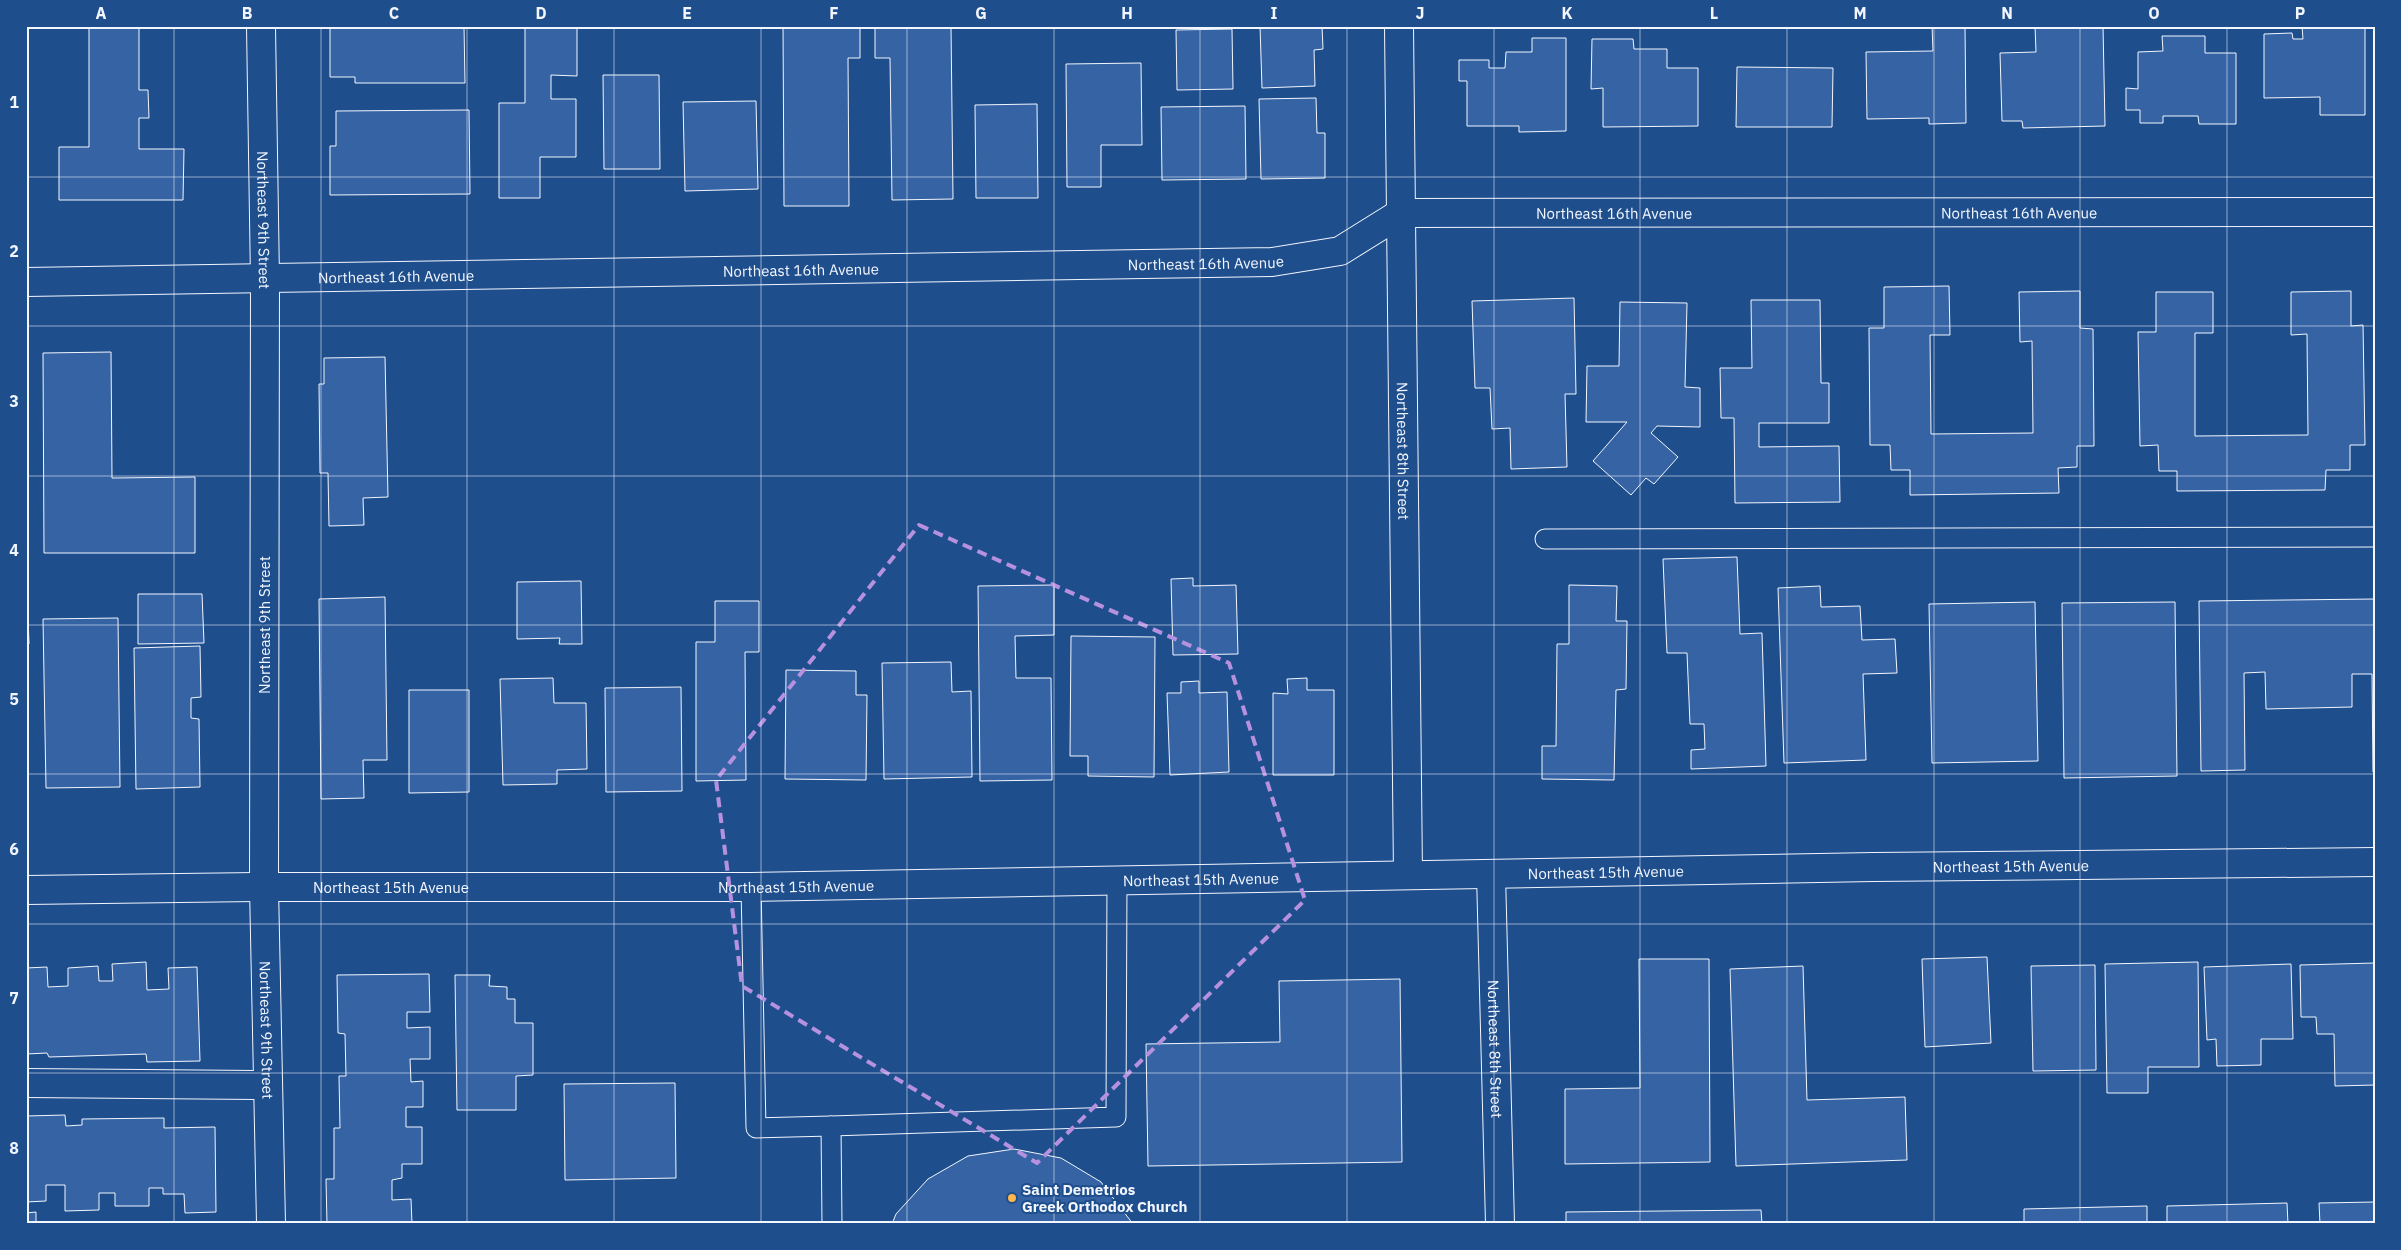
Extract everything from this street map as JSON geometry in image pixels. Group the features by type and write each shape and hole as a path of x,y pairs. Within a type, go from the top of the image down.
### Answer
{"street":[{"name":"Northeast 9th Street","path":"261,26 265,280 264,887 271,1224"},
{"name":"Northeast 8th Street","path":"1399,26 1408,875"},
{"name":"Northeast 16th Avenue","path":"26,282 265,280 1272,262 1340,251 1401,213 2375,212"},
{"name":"Northeast 15th Avenue","path":"26,890 264,887 751,887 1873,867 2375,862"},
{"name":"Northeast 8th Street","path":"1491,874 1500,1224"},
{"path":"26,1083 268,1085"}],"lane":[{"path":"1545,539 2375,537"},
{"path":"751,887 756,1128 1116,1117 1117,880"},
{"path":"831,1126 832,1224"}],"highlighted area":[{"path":"919,525 1229,663 1305,900 1037,1163 742,986 716,780"}],"building":[{"path":"89,26 139,26 139,90 148,90 149,118 139,118 139,149 184,149 183,200 59,200 59,147 89,147"},
{"path":"330,26 464,26 465,83 355,83 355,77 330,77"},
{"path":"525,26 577,26 577,76 551,75 551,99 576,99 576,157 540,157 540,198 499,198 499,103 525,103"},
{"path":"783,26 860,26 860,58 848,58 849,206 784,206"},
{"path":"875,26 951,26 953,199 892,200 890,58 875,58"},
{"path":"1260,26 1322,26 1323,49 1314,50 1315,86 1262,88"},
{"path":"1932,26 1965,26 1966,123 1929,124 1929,118 1867,119 1866,52 1933,51"},
{"path":"2035,26 2103,26 2105,126 2023,128 2022,121 2002,121 2000,53 2036,52"},
{"path":"2302,26 2365,26 2365,115 2320,115 2320,97 2264,98 2264,34 2292,33 2293,39 2303,39"},
{"path":"1232,29 1233,89 1177,90 1176,30"},
{"path":"2162,36 2205,36 2205,53 2236,53 2236,124 2199,124 2198,116 2163,116 2163,123 2140,123 2140,110 2126,110 2126,88 2138,89 2138,52 2163,51"},
{"path":"1532,38 1566,38 1566,131 1519,132 1519,126 1467,126 1467,81 1459,81 1459,60 1489,60 1489,68 1505,68 1506,52 1532,52"},
{"path":"1592,39 1633,39 1634,49 1667,49 1667,68 1698,68 1698,126 1603,127 1603,88 1591,89"},
{"path":"1141,63 1142,145 1101,145 1101,187 1067,187 1066,64"},
{"path":"1737,67 1833,68 1832,127 1736,127"},
{"path":"603,75 659,75 660,169 604,169"},
{"path":"1316,98 1317,133 1325,133 1325,178 1261,179 1259,99"},
{"path":"756,101 758,189 685,191 683,102"},
{"path":"1037,104 1038,198 976,198 975,105"},
{"path":"1245,106 1246,179 1162,180 1161,107"},
{"path":"469,110 470,194 330,195 330,146 336,146 336,111"},
{"path":"1949,286 1950,335 1930,335 1931,434 2033,433 2032,341 2020,342 2019,292 2080,291 2080,328 2093,329 2094,446 2077,446 2077,467 2058,468 2059,493 1910,495 1910,470 1891,470 1890,445 1870,445 1869,328 1884,328 1884,287"},
{"path":"2351,291 2351,326 2363,325 2365,445 2350,445 2350,470 2326,470 2325,490 2177,491 2177,471 2159,471 2158,445 2140,446 2138,332 2156,332 2156,292 2213,292 2213,333 2195,333 2195,436 2308,435 2307,334 2291,335 2291,292"},
{"path":"1574,298 1576,394 1565,394 1567,467 1511,469 1510,428 1492,429 1490,388 1475,388 1472,301"},
{"path":"1751,300 1820,300 1821,383 1829,383 1829,423 1759,423 1759,447 1839,446 1840,502 1735,503 1734,418 1721,418 1720,368 1752,368"},
{"path":"1620,302 1687,303 1685,387 1700,388 1700,427 1657,426 1651,433 1678,457 1654,484 1646,478 1631,495 1593,461 1627,422 1586,422 1587,366 1619,366"},
{"path":"111,352 112,478 195,477 195,553 44,553 43,353"},
{"path":"385,357 388,497 363,498 364,525 329,526 328,473 320,473 319,384 324,384 324,358"},
{"path":"1737,557 1740,634 1762,633 1766,766 1691,769 1691,750 1705,749 1704,724 1690,724 1687,653 1667,653 1663,559"},
{"path":"1193,578 1193,586 1236,585 1238,654 1173,655 1171,579"},
{"path":"581,581 582,644 559,644 560,638 517,639 517,582"},
{"path":"1054,585 1054,635 1015,636 1016,678 1051,678 1052,780 980,781 978,586"},
{"path":"1569,585 1617,586 1616,621 1627,621 1626,689 1616,690 1614,780 1542,779 1542,746 1556,746 1557,644 1569,644"},
{"path":"1820,586 1821,607 1860,606 1862,640 1895,639 1897,673 1863,674 1866,760 1784,763 1778,588"},
{"path":"27,589 29,644 26,644"},
{"path":"138,594 202,594 204,643 138,644"},
{"path":"385,597 387,760 363,760 364,798 321,799 319,599"},
{"path":"2375,599 2375,772 2373,772 2372,674 2352,674 2352,707 2266,709 2265,672 2244,673 2245,770 2201,771 2199,601"},
{"path":"715,601 759,601 759,652 745,652 746,780 696,781 696,642 715,642"},
{"path":"2035,602 2038,761 1932,763 1929,604"},
{"path":"2175,602 2177,776 2064,778 2062,603"},
{"path":"118,618 120,787 46,788 43,619"},
{"path":"1071,636 1155,637 1154,777 1088,776 1088,756 1070,756"},
{"path":"200,646 201,697 191,698 191,718 199,719 200,787 136,789 134,648"},
{"path":"951,662 952,692 971,691 972,777 884,779 882,663"},
{"path":"786,670 856,671 856,695 867,695 866,780 785,779"},
{"path":"553,678 554,703 586,703 587,769 557,770 557,784 503,785 500,679"},
{"path":"1307,678 1307,690 1334,690 1334,775 1273,775 1273,693 1288,694 1287,679"},
{"path":"1199,681 1199,693 1227,692 1229,772 1170,775 1167,693 1181,693 1181,682"},
{"path":"681,687 682,791 606,792 605,688"},
{"path":"409,690 469,690 469,792 409,793"},
{"path":"1987,957 1991,1043 1925,1047 1922,959"},
{"path":"1639,959 1709,959 1710,1162 1565,1164 1565,1089 1640,1088"},
{"path":"146,962 147,990 169,989 168,968 197,967 200,1061 147,1062 146,1054 49,1057 47,1053 26,1054 26,968 47,967 48,987 68,986 68,968 98,966 99,981 113,981 112,964"},
{"path":"2198,962 2199,1067 2148,1067 2148,1093 2107,1093 2105,964"},
{"path":"2375,963 2375,1085 2335,1086 2334,1034 2317,1034 2316,1017 2301,1017 2300,965"},
{"path":"2291,964 2293,1039 2261,1039 2261,1065 2217,1066 2216,1039 2207,1040 2204,967"},
{"path":"2095,965 2096,1070 2033,1071 2031,966"},
{"path":"1803,966 1807,1100 1905,1097 1907,1160 1736,1166 1730,969"},
{"path":"429,974 430,1012 407,1012 407,1028 430,1027 430,1059 410,1059 411,1082 423,1081 423,1107 406,1107 406,1127 422,1127 422,1164 402,1164 402,1178 392,1180 392,1200 411,1199 412,1224 327,1224 326,1179 334,1179 334,1128 340,1128 339,1076 346,1076 345,1034 338,1033 337,975"},
{"path":"455,975 490,975 489,986 507,987 507,999 515,999 515,1023 533,1023 533,1075 516,1076 516,1110 457,1110"},
{"path":"1400,979 1402,1162 1148,1166 1146,1044 1280,1042 1279,981"},
{"path":"675,1083 676,1178 565,1180 564,1084"},
{"path":"65,1115 66,1126 82,1125 82,1119 164,1118 164,1128 215,1127 216,1212 185,1213 184,1194 163,1194 163,1188 149,1188 149,1206 115,1206 115,1193 99,1193 99,1210 65,1211 65,1185 46,1185 46,1201 26,1202 26,1116"},
{"name":"Saint Demetrios Greek Orthodox Church","path":"1014,1149 1061,1158 1101,1182 1133,1224 892,1224 896,1214 928,1179 968,1156"},
{"path":"2375,1202 2375,1224 2320,1224 2319,1203"},
{"path":"2287,1203 2288,1224 2167,1224 2167,1206"},
{"path":"2147,1206 2147,1224 2024,1224 2024,1209"},
{"path":"1761,1210 1762,1224 1566,1224 1566,1212"},
{"path":"36,1212 36,1224 26,1224 26,1213"}],"place":[{"name":"Saint Demetrios Greek Orthodox Church","path":"1012,1198"}]}
